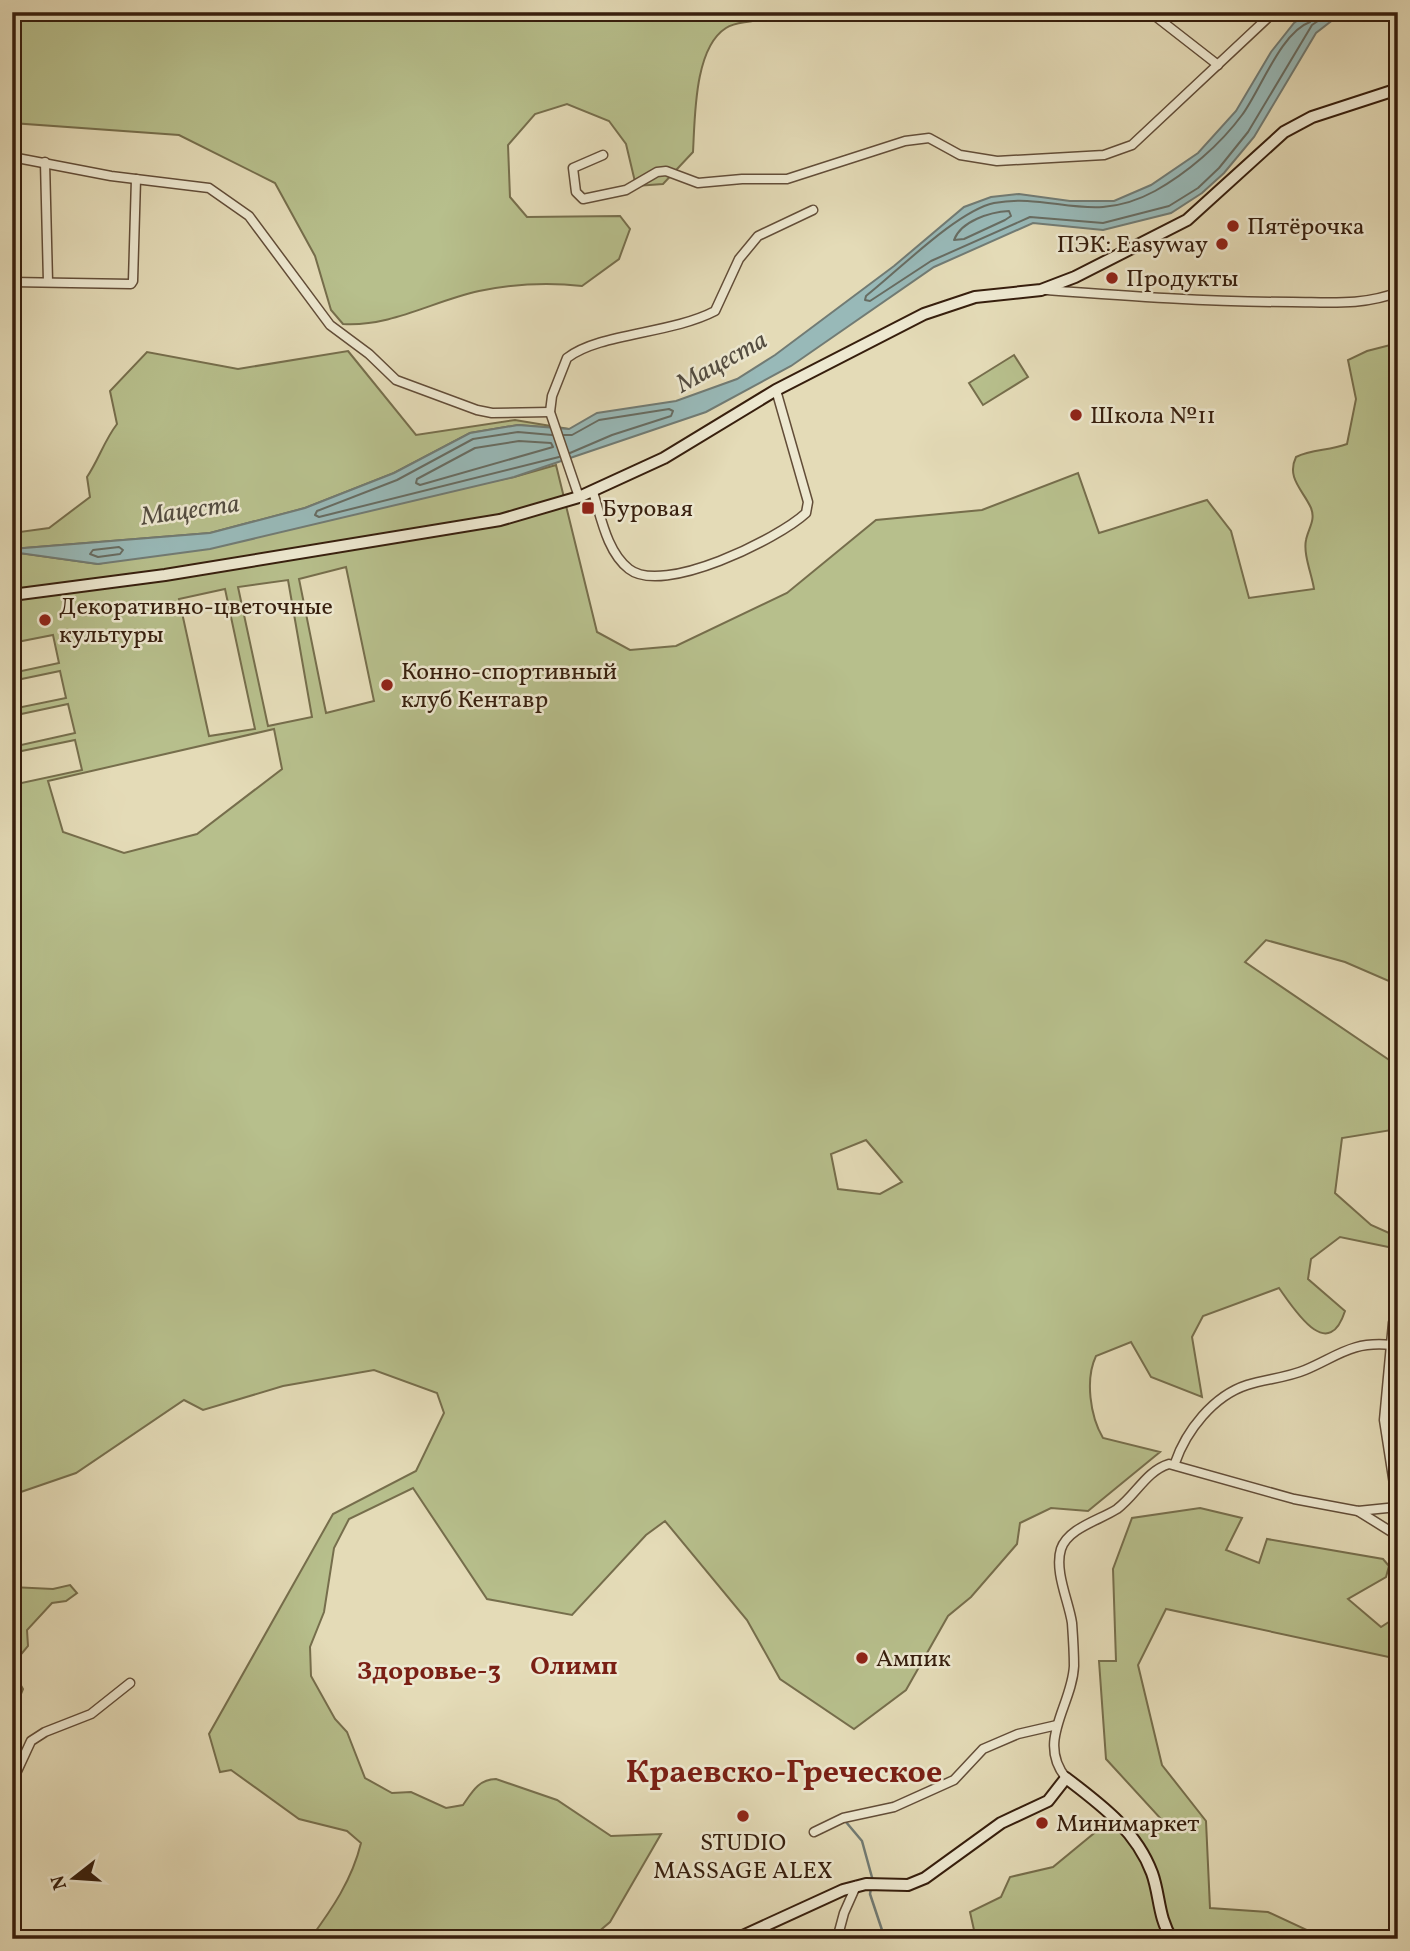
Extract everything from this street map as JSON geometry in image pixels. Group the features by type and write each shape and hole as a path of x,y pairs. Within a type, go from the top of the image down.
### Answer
{"main road":[{"path":"12,595 165,575 500,520 593,492 664,458 776,390 906,322 950,304 996,294 1041,290 1074,277 1188,220 1291,127 1312,117 1398,89"},
{"path":"736,1939 810,1903 856,1886 901,1886 925,1878 990,1830 1048,1801 1066,1778 1102,1805 1136,1842 1152,1872 1162,1921 1172,1939"}],"street":[{"path":"1150,12 1218,65"},
{"path":"603,155 573,168 576,192 583,199 626,190 657,172 666,171 705,183 742,178 787,179 905,141 929,138 960,155 997,160 1065,159 1118,152 1132,145 1274,12"},
{"path":"12,156 136,179 209,188 226,197 249,216 330,325 369,354 396,380 429,394 492,413 551,417"},
{"path":"46,162 48,282"},
{"path":"12,282 127,285 133,281 136,179"},
{"path":"579,497 551,417 552,396 567,358 576,351 686,324 715,311 739,259 758,236 813,210"},
{"path":"1041,290 1207,302 1338,303 1377,299 1398,292"},
{"path":"593,492 617,555 630,570 645,576 687,572 776,532 806,513 808,502 776,390"},
{"path":"1066,1778 1052,1749 1056,1725 1067,1699 1074,1667 1072,1623 1060,1561 1062,1547 1070,1537 1122,1504 1157,1468 1175,1463 1294,1499 1359,1511 1397,1508 1384,1420 1398,1304"},
{"path":"1175,1463 1193,1429 1233,1392 1304,1371 1348,1349 1391,1345"},
{"path":"1359,1511 1398,1536"},
{"path":"12,1782 31,1741 45,1732 91,1714 130,1683"},
{"path":"814,1832 843,1818 894,1807 960,1776 984,1749 1018,1734 1056,1725"},
{"path":"837,1939 844,1913 856,1886"}],"green space":[{"path":"12,12 766,12 753,21 726,28 715,38 702,67 698,85 693,152 663,184 636,186 626,144 609,121 567,104 535,114 508,145 510,197 527,217 620,216 630,229 619,259 582,286 543,284 492,289 462,295 378,322 343,324 331,310 315,256 275,183 179,135 12,123"},
{"path":"1398,343 1398,985 1345,962 1266,940 1245,962 1398,1066 1398,1129 1342,1138 1335,1193 1371,1225 1398,1237 1398,1249 1340,1237 1311,1259 1308,1279 1345,1311 1338,1326 1330,1333 1321,1333 1311,1327 1279,1288 1203,1316 1192,1337 1202,1397 1151,1377 1131,1342 1096,1356 1090,1386 1092,1408 1103,1438 1160,1452 1088,1511 1051,1508 1020,1523 1017,1544 971,1597 948,1616 906,1690 854,1729 780,1679 747,1620 665,1521 646,1535 572,1615 487,1599 413,1488 349,1519 334,1548 324,1612 310,1647 311,1676 335,1719 347,1732 365,1778 392,1793 411,1792 446,1808 463,1805 480,1784 496,1779 557,1800 611,1836 661,1834 610,1922 590,1939 310,1939 347,1882 361,1843 347,1831 299,1819 231,1770 220,1772 209,1734 333,1514 416,1471 444,1413 437,1393 374,1370 283,1386 203,1410 184,1400 76,1473 12,1495 12,785 82,770 75,740 12,753 12,747 75,733 68,704 12,716 12,709 66,698 60,671 12,681 12,673 59,663 53,635 12,643 12,552 98,564 514,477 556,465 597,632 630,650 676,646 787,593 876,520 982,510 1078,473 1099,533 1207,500 1231,531 1249,598 1314,589 1305,546 1312,512 1294,478 1293,464 1296,457 1302,454 1347,444 1356,399 1348,360 1367,351","holes":["346,567 374,701 326,713 299,579","288,580 312,717 268,726 238,587","225,589 255,729 209,736 179,599","274,729 282,769 197,834 124,853 63,832 48,781","866,1140 902,1182 880,1194 838,1189 831,1154"]},
{"path":"348,351 416,435 515,420 569,429 518,425 470,433 394,473 305,508 210,533 12,549 12,533 49,528 90,497 87,477 117,424 110,391 147,352 238,369"},
{"path":"1014,355 1028,377 983,405 969,383"},
{"path":"1200,1508 1242,1518 1226,1550 1259,1563 1267,1539 1383,1559 1389,1566 1386,1577 1348,1599 1381,1627 1398,1616 1398,1659 1166,1609 1138,1665 1162,1765 1206,1821 1210,1908 1268,1912 1307,1930 1260,1939 976,1939 970,1912 1001,1897 1010,1877 1053,1867 1098,1830 1162,1820 1106,1759 1099,1661 1116,1661 1113,1569 1132,1518"},
{"path":"70,1585 77,1593 66,1601 52,1603 27,1630 28,1646 13,1664 14,1673 23,1689 21,1694 12,1698 12,1587 53,1589"}],"water":[{"path":"1309,12 1343,12 1316,33 1254,137 1224,173 1202,193 1171,213 1103,230 1033,223 934,267 791,366 706,412 514,477 210,549 98,564 12,552 12,549 210,533 305,508 394,473 470,433 518,425 569,429 597,413 676,401 737,379 775,355 894,266 964,207 991,197 1019,194 1070,201 1114,201 1151,185 1198,153 1236,111 1271,52 1294,23"}],"waterway":[{"path":"846,1822 862,1841 873,1881"},
{"path":"871,1888 870,1894 885,1939"}],"place":[{"name":"Пятёрочка","path":"1233,226"},
{"name":"ПЭК: Easyway","path":"1222,244"},
{"name":"Продукты","path":"1112,278"},
{"name":"Школа №11","path":"1076,415"},
{"name":"Буровая","path":"588,508"},
{"name":"Декоративно-цветочные культуры","path":"45,620"},
{"name":"Конно-спортивный клуб Кентавр","path":"387,685"},
{"name":"Ампик","path":"862,1658"},
{"name":"STUDIO MASSAGE ALEX","path":"743,1816"},
{"name":"Минимаркет","path":"1042,1823"}],"district":[{"name":"Олимп","path":"574,1665"},
{"name":"Здоровье-3","path":"429,1670"},
{"name":"Краевско-Греческое","path":"784,1771"}],"water label":[{"name":"Мацеста","path":"721,361"},
{"name":"Мацеста","path":"190,509"}]}
